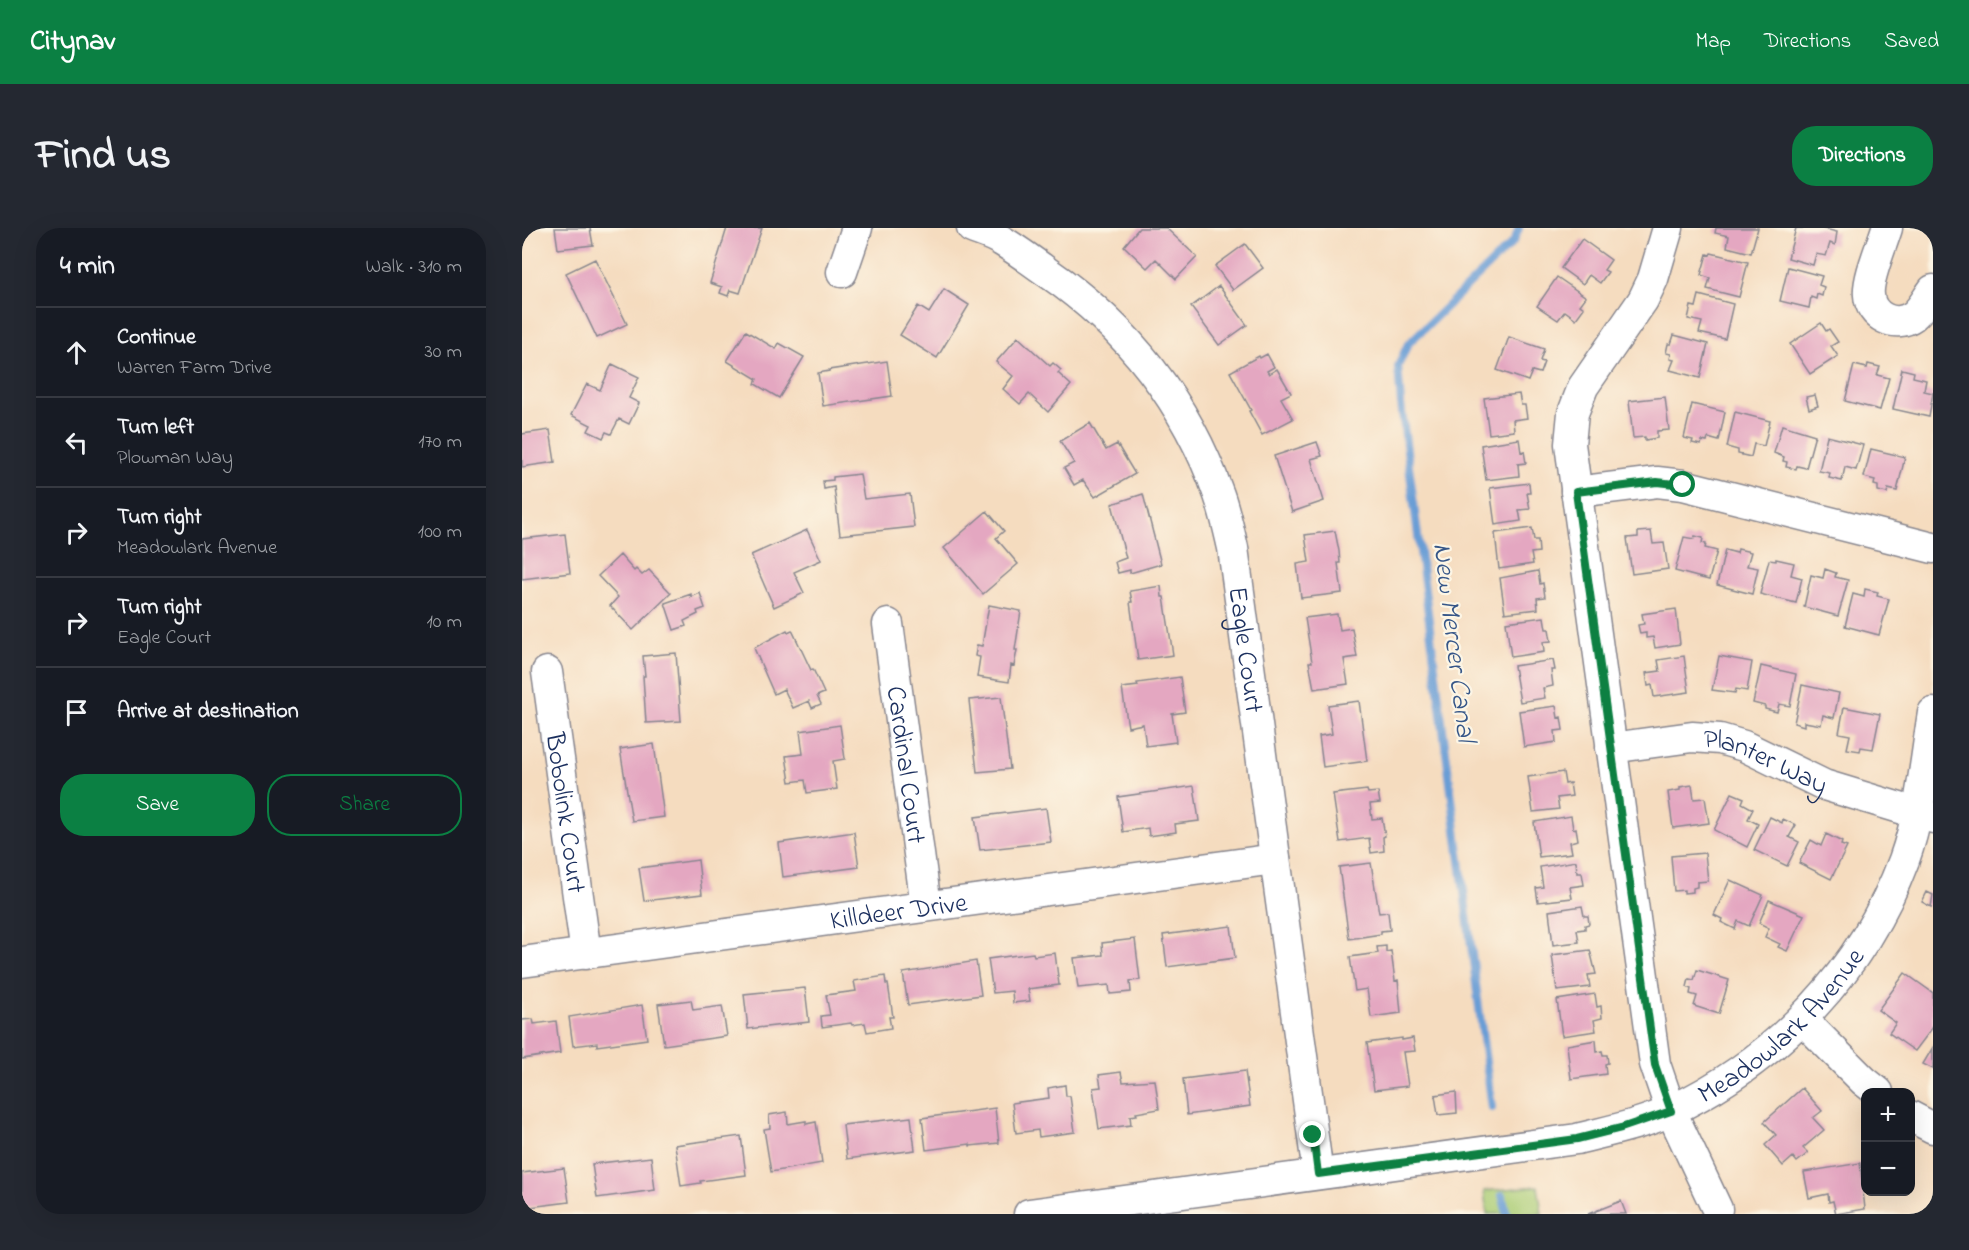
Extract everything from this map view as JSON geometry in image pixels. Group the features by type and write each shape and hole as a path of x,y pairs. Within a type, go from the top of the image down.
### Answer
{"street":[{"path":"842,272 857,228"},
{"path":"1668,228 1653,279 1643,300 1582,387 1573,413 1570,444 1655,1065 1671,1111 1717,1209"},
{"path":"1887,228 1868,292 1870,304 1879,315 1888,320 1903,321 1914,316 1933,290"},
{"name":"Eagle Court","path":"980,229 1076,292 1110,322 1153,371 1173,399 1199,446 1219,496 1233,548 1318,1174"},
{"path":"1576,492 1657,482 1683,485 1933,548"},
{"name":"Cardinal Court","path":"888,624 926,906"},
{"name":"Bobolink Court","path":"547,672 586,954"},
{"name":"Meadowlark Avenue","path":"1029,1214 1577,1139 1621,1128 1671,1111 1744,1068 1802,1019 1833,985 1860,948 1886,901 1925,816 1933,713"},
{"name":"Planter Way","path":"1611,748 1692,737 1720,739 1744,746 1824,785 1925,816"},
{"name":"Killdeer Drive","path":"522,962 1275,859"},
{"path":"1802,1019 1873,1088"},
{"path":"1915,1118 1933,1128"}],"green space":[{"path":"1538,1186 1542,1214 1487,1214 1484,1191"}],"building":[{"path":"555,228 590,228 593,245 558,249"},
{"path":"727,228 762,228 740,293 730,290 728,296 720,293 722,287 710,283"},
{"path":"1139,228 1166,228 1197,257 1176,279 1156,259 1147,268 1124,246"},
{"path":"1716,228 1758,228 1751,253 1727,247 1729,236 1715,233"},
{"path":"1796,228 1821,228 1837,232 1835,245 1830,243 1826,256 1816,254 1813,265 1788,258"},
{"path":"1582,239 1611,260 1604,270 1608,272 1600,283 1589,275 1583,284 1561,268"},
{"path":"1245,244 1263,268 1233,290 1215,266"},
{"path":"1707,254 1748,262 1739,297 1707,289 1710,278 1701,275"},
{"path":"595,259 627,324 597,338 566,273"},
{"path":"1788,267 1822,276 1819,285 1824,287 1822,296 1817,294 1816,299 1811,297 1809,308 1780,301"},
{"path":"1557,277 1586,297 1580,305 1584,308 1576,319 1565,311 1558,320 1537,306"},
{"path":"1219,286 1247,325 1219,345 1191,307"},
{"path":"944,289 969,305 937,358 900,335 918,306 929,313"},
{"path":"1699,295 1733,304 1725,339 1699,333 1702,322 1688,319 1691,306 1696,307"},
{"path":"1821,323 1826,331 1829,329 1838,342 1831,346 1838,356 1810,374 1790,344"},
{"path":"746,331 776,349 779,343 804,357 779,398 755,384 757,379 727,361"},
{"path":"1674,335 1708,344 1700,378 1670,370 1674,360 1670,359 1671,354 1666,353 1668,344 1671,344"},
{"path":"1018,337 1050,366 1053,363 1061,370 1058,373 1071,385 1048,412 1029,394 1020,404 1003,389 1013,376 996,362"},
{"path":"1509,337 1544,349 1540,361 1544,362 1540,373 1532,371 1528,381 1497,370"},
{"path":"1267,354 1274,367 1267,371 1269,374 1277,369 1291,393 1281,398 1293,419 1262,435 1230,372"},
{"path":"887,361 892,396 823,406 818,373"},
{"path":"612,364 639,377 629,398 639,403 629,424 619,419 611,434 606,432 603,438 588,431 591,425 571,415 587,384 600,390"},
{"path":"1868,364 1880,367 1877,375 1889,378 1880,410 1845,401 1854,365 1867,368"},
{"path":"1902,369 1914,372 1913,377 1926,380 1924,391 1933,393 1929,417 1893,409"},
{"path":"1519,394 1521,405 1525,405 1527,418 1513,420 1514,431 1489,434 1484,398"},
{"path":"1815,395 1818,406 1809,409 1806,397"},
{"path":"1665,397 1669,430 1657,431 1657,438 1645,440 1645,437 1633,438 1629,401"},
{"path":"1692,404 1725,412 1719,441 1708,438 1707,442 1702,441 1701,445 1684,438"},
{"path":"1735,412 1770,421 1764,446 1754,444 1751,457 1738,454 1738,450 1727,447"},
{"path":"1090,423 1106,450 1117,444 1135,474 1095,497 1083,480 1074,485 1064,468 1074,463 1060,441"},
{"path":"1782,425 1815,435 1806,468 1786,467 1787,462 1783,461 1784,457 1774,453"},
{"path":"550,430 555,462 522,467 522,434"},
{"path":"1827,436 1863,445 1856,470 1845,467 1842,481 1829,478 1830,473 1819,471"},
{"path":"1519,439 1526,463 1518,464 1519,476 1486,480 1481,445"},
{"path":"1317,442 1322,456 1311,459 1324,501 1292,512 1274,456"},
{"path":"1871,449 1905,457 1897,491 1888,489 1887,493 1878,491 1878,486 1874,485 1875,480 1864,477"},
{"path":"860,474 864,499 910,494 914,527 840,535 834,487 824,489 823,481 833,480 833,477"},
{"path":"1529,483 1530,493 1527,493 1530,509 1519,510 1521,521 1495,525 1490,488"},
{"path":"1143,494 1161,564 1130,573 1130,570 1118,573 1115,562 1126,558 1112,504"},
{"path":"987,511 1004,531 996,538 1018,564 983,594 944,548"},
{"path":"1532,528 1534,540 1538,540 1539,552 1531,553 1533,564 1499,569 1495,533"},
{"path":"807,530 821,560 794,572 804,593 774,607 751,555"},
{"path":"1335,531 1342,593 1301,598 1297,564 1309,562 1305,535"},
{"path":"1651,531 1653,544 1664,543 1668,569 1632,574 1627,538 1638,537 1638,532"},
{"path":"565,534 570,573 522,579 522,539"},
{"path":"1695,536 1703,538 1702,543 1706,544 1705,548 1717,551 1709,580 1675,571 1684,537 1694,539"},
{"path":"1738,549 1751,552 1747,566 1758,568 1752,594 1717,585 1725,550 1737,553"},
{"path":"620,555 634,571 636,569 642,575 649,570 671,593 633,630 610,606 618,597 598,576"},
{"path":"1776,559 1794,563 1791,575 1802,578 1796,603 1760,594 1769,560 1776,561"},
{"path":"1825,569 1836,573 1835,577 1848,580 1838,616 1804,607 1811,575 1823,578"},
{"path":"1538,571 1545,597 1537,598 1538,609 1505,613 1500,578"},
{"path":"1161,586 1173,655 1138,660 1130,591"},
{"path":"1865,589 1878,592 1877,596 1889,599 1879,635 1845,626 1853,594 1864,597"},
{"path":"700,593 705,608 684,621 686,626 674,630 665,603"},
{"path":"989,605 1021,611 1015,650 1017,650 1014,666 1011,665 1009,682 977,677 980,657 975,656 977,645 982,646"},
{"path":"1676,609 1680,644 1655,648 1653,637 1646,638 1646,633 1640,634 1638,625 1644,624 1642,614"},
{"path":"1337,614 1340,630 1352,628 1357,657 1344,659 1348,684 1314,689 1305,618"},
{"path":"1544,617 1551,641 1543,642 1544,652 1511,657 1506,622"},
{"path":"787,630 788,632 792,630 824,693 817,696 821,704 812,708 809,701 793,708 784,689 774,694 754,648"},
{"path":"676,653 681,721 646,723 643,656"},
{"path":"1684,656 1689,692 1654,697 1652,685 1648,686 1646,673 1660,671 1658,660"},
{"path":"1719,656 1752,662 1747,691 1736,689 1735,693 1712,690"},
{"path":"1553,660 1555,670 1551,670 1553,686 1543,688 1545,698 1520,702 1514,666"},
{"path":"1761,666 1796,674 1790,706 1779,704 1777,712 1753,703"},
{"path":"1180,677 1185,712 1172,714 1176,742 1146,746 1143,724 1128,727 1122,688 1138,686 1137,683"},
{"path":"1802,685 1839,693 1834,718 1823,715 1821,725 1804,722 1804,726 1794,723"},
{"path":"1001,697 1010,769 977,772 969,700"},
{"path":"1359,701 1367,761 1323,767 1319,736 1332,734 1328,705"},
{"path":"1556,706 1563,730 1555,731 1556,742 1524,747 1519,711"},
{"path":"1844,707 1880,714 1873,749 1861,747 1860,751 1847,749 1850,735 1839,733"},
{"path":"840,725 845,759 833,761 837,789 807,793 805,780 790,782 786,756 803,754 800,731"},
{"path":"654,744 664,817 632,821 620,749"},
{"path":"1563,772 1565,784 1570,783 1572,796 1557,798 1559,809 1533,812 1528,777"},
{"path":"1692,785 1694,799 1705,798 1709,823 1673,828 1668,792"},
{"path":"1194,786 1199,821 1175,824 1176,832 1149,836 1148,828 1123,832 1118,797"},
{"path":"1367,790 1368,793 1378,792 1380,803 1370,804 1372,819 1382,818 1385,836 1383,837 1384,851 1371,853 1369,838 1340,842 1333,794"},
{"path":"1732,793 1744,798 1742,803 1753,809 1748,819 1758,824 1747,847 1714,830"},
{"path":"1046,808 1051,842 980,850 975,817"},
{"path":"1571,816 1578,840 1570,842 1572,853 1539,857 1534,822"},
{"path":"1770,817 1782,823 1783,819 1796,825 1789,837 1799,842 1787,866 1754,850"},
{"path":"854,832 859,867 783,877 779,843"},
{"path":"1826,834 1847,847 1831,879 1799,863 1811,840 1821,846"},
{"path":"1705,853 1708,881 1697,882 1697,887 1693,888 1693,892 1674,891 1671,856"},
{"path":"698,860 702,894 644,901 639,868"},
{"path":"1576,861 1577,873 1582,873 1584,885 1570,887 1572,898 1538,902 1536,888 1543,887 1540,867"},
{"path":"1371,863 1379,913 1388,912 1390,930 1381,931 1381,934 1349,939 1339,867"},
{"path":"1730,880 1763,895 1749,926 1738,921 1735,929 1721,922 1722,919 1714,915"},
{"path":"1927,892 1933,895 1931,907 1922,902"},
{"path":"1769,900 1804,915 1787,951 1778,947 1780,944 1765,937 1769,928 1759,923"},
{"path":"1582,906 1584,916 1588,916 1589,924 1585,925 1585,929 1577,930 1579,942 1553,945 1549,911"},
{"path":"1231,926 1235,958 1167,967 1163,935"},
{"path":"1135,939 1140,980 1130,981 1131,992 1110,994 1109,985 1078,988 1074,958 1103,955 1102,943"},
{"path":"1386,946 1386,952 1391,951 1395,981 1398,980 1401,1013 1371,1017 1367,989 1355,991 1350,957 1378,953 1377,947"},
{"path":"1590,950 1596,974 1588,975 1590,987 1557,991 1552,955"},
{"path":"1033,953 1034,956 1055,953 1059,985 1028,989 1030,1001 1013,1003 1012,991 993,993 988,959"},
{"path":"976,961 981,995 908,1005 903,973"},
{"path":"1697,970 1729,980 1719,1014 1694,1006 1697,996 1690,994 1691,989 1687,987 1689,979 1694,980"},
{"path":"1905,973 1933,993 1933,1027 1915,1051 1889,1033 1896,1023 1878,1010"},
{"path":"885,976 893,1017 889,1017 891,1028 867,1032 865,1023 822,1027 821,1016 830,1015 826,995 856,991 854,981"},
{"path":"805,988 809,1022 748,1029 744,994"},
{"path":"1595,994 1597,1007 1601,1006 1602,1018 1594,1020 1596,1031 1562,1036 1557,1000"},
{"path":"691,1000 693,1010 722,1006 727,1036 664,1045 658,1004"},
{"path":"642,1005 647,1039 597,1046 597,1043 573,1046 569,1017"},
{"path":"533,1019 534,1024 556,1021 560,1053 522,1059 522,1020"},
{"path":"1402,1038 1402,1040 1413,1038 1415,1051 1403,1052 1408,1086 1374,1090 1367,1043"},
{"path":"1596,1040 1597,1052 1602,1051 1603,1055 1607,1055 1606,1074 1571,1079 1567,1045"},
{"path":"1933,1047 1933,1069 1923,1064"},
{"path":"1245,1071 1250,1106 1187,1115 1183,1079"},
{"path":"1121,1072 1123,1082 1155,1080 1159,1109 1130,1116 1131,1125 1099,1129 1093,1088 1101,1087 1099,1075"},
{"path":"1065,1085 1066,1096 1070,1096 1075,1132 1039,1137 1038,1130 1016,1133 1012,1103 1049,1098 1048,1088"},
{"path":"1802,1088 1822,1111 1813,1118 1824,1130 1803,1148 1808,1153 1797,1162 1793,1157 1783,1166 1765,1145 1776,1135 1764,1122"},
{"path":"1456,1092 1457,1113 1438,1115 1435,1095"},
{"path":"995,1108 999,1143 926,1150 922,1118"},
{"path":"787,1112 788,1124 816,1122 822,1163 771,1172 764,1129 770,1128 769,1115"},
{"path":"911,1117 915,1150 847,1159 843,1125"},
{"path":"741,1136 746,1175 681,1186 675,1145"},
{"path":"651,1157 655,1190 597,1198 592,1164"},
{"path":"1860,1163 1861,1196 1864,1196 1865,1209 1836,1214 1833,1201 1829,1202 1828,1194 1809,1198 1804,1172"},
{"path":"564,1168 569,1202 522,1208 522,1173"},
{"path":"1621,1201 1626,1214 1588,1214"}],"waterway":[{"name":"New Mercer Canal","path":"1492,1108 1398,366 1408,344 1514,241 1519,228"},
{"name":"New Mercer Canal","path":"1502,1195 1507,1214"}],"route":[{"path":"1313,1135 1318,1174 1577,1139 1621,1128 1671,1111 1655,1065 1576,492 1657,482 1683,485"}]}
